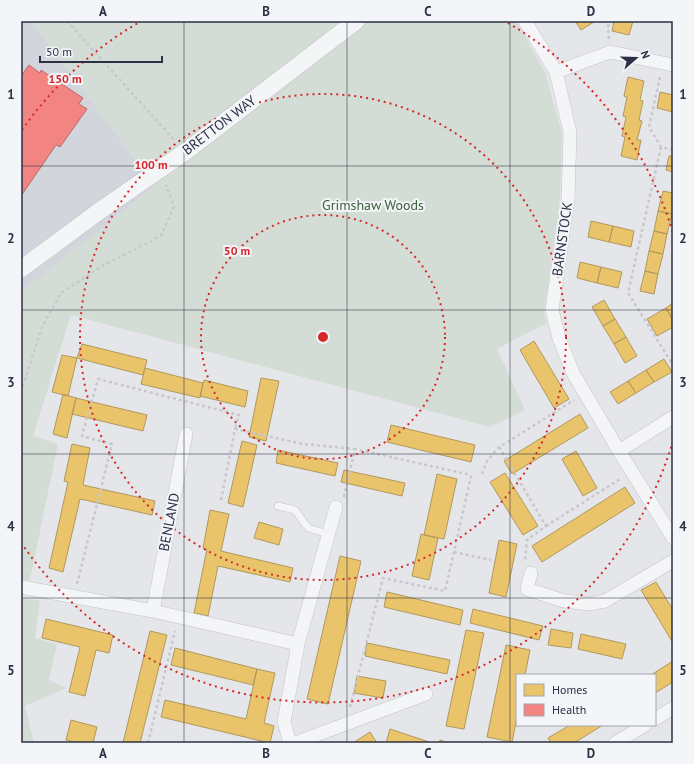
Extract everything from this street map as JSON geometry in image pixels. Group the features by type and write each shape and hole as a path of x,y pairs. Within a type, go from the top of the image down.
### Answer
{"street":[{"name":"BRETTON WAY","path":"21,269 98,212 185,152 356,21"},
{"name":"BARNSTOCK","path":"525,21 556,72 570,132 568,199 552,310 558,338 573,373 585,394 673,538"},
{"path":"556,72 610,52 668,64"},
{"path":"619,451 673,417"},
{"name":"BENLAND","path":"153,611 186,434"},
{"path":"290,743 284,722 298,644 335,510"},
{"path":"531,574 527,589 564,601 589,604 605,601 673,560"},
{"path":"21,587 153,611 298,644"},
{"path":"295,743 426,694"},
{"path":"656,718 673,708"},
{"path":"615,743 643,726"}],"lane":[{"path":"278,506 295,510 308,528 328,534"}],"path":[{"path":"67,21 185,152"},
{"path":"668,64 650,127 661,147 628,293 673,365"},
{"path":"661,147 673,150"},
{"path":"21,392 42,327 61,293 104,265 160,236 174,206 160,169"},
{"path":"74,596 112,444 82,436 98,379 239,415 221,500"},
{"path":"482,474 487,461 499,448 585,394"},
{"path":"235,429 302,444 355,450 471,473 445,592 383,578 350,708 353,722"},
{"path":"499,448 546,526"},
{"path":"335,510 342,507 355,450"},
{"path":"531,574 525,561 527,540 631,471"},
{"path":"454,552 491,560"},
{"path":"148,743 178,617"}],"shaded area":[{"path":"21,21 31,21 155,186 21,293"}],"green space":[{"name":"Grimshaw Woods","path":"31,21 516,21 545,72 562,133 560,200 544,313 547,323 497,349 525,410 490,427 71,315 33,436 58,444 30,580 21,580 21,292 155,186"},
{"path":"21,599 40,600 35,638 57,644 49,680 66,688 25,706 34,743 21,743"}],"building: Homes":[{"path":"575,21 594,21 594,22 581,30"},
{"path":"614,21 633,21 629,35 612,31"},
{"path":"628,77 644,81 640,100 643,101 639,120 642,121 637,140 641,140 637,160 621,156 625,137 622,136 626,117 623,116 627,97 624,96"},
{"path":"660,92 673,95 673,112 657,108"},
{"path":"669,156 673,156 673,172 666,170"},
{"path":"663,191 673,193 672,214 658,211"},
{"path":"658,211 672,214 667,234 654,231"},
{"path":"591,221 613,226 609,242 588,237"},
{"path":"613,226 634,231 631,247 609,242"},
{"path":"654,231 667,234 663,254 649,251"},
{"path":"649,251 663,254 658,274 645,271"},
{"path":"580,262 601,267 597,283 577,278"},
{"path":"601,267 622,272 618,288 597,283"},
{"path":"645,271 658,274 654,294 640,291"},
{"path":"604,300 615,319 603,326 592,307"},
{"path":"673,303 673,320 666,308"},
{"path":"666,308 673,320 673,327 657,336 647,319"},
{"path":"615,319 626,337 614,344 603,326"},
{"path":"626,337 637,356 625,363 614,344"},
{"path":"534,341 569,399 554,408 520,350"},
{"path":"82,344 147,360 143,375 77,358"},
{"path":"62,355 77,358 68,396 52,392"},
{"path":"664,359 672,372 654,382 646,370"},
{"path":"145,368 203,383 200,398 141,384"},
{"path":"646,370 654,382 636,393 628,381"},
{"path":"261,378 279,381 266,441 249,437"},
{"path":"204,380 248,391 245,407 200,396"},
{"path":"628,381 636,393 618,404 610,392"},
{"path":"63,394 76,398 67,438 53,434"},
{"path":"76,398 147,415 143,431 72,414"},
{"path":"580,414 588,428 512,474 504,461"},
{"path":"391,425 475,445 471,462 387,442"},
{"path":"242,441 257,445 243,507 228,503"},
{"path":"72,444 90,448 83,485 155,501 152,515 80,499 63,572 49,568 68,482 64,481"},
{"path":"278,450 338,463 335,476 276,463"},
{"path":"576,451 597,488 583,496 562,459"},
{"path":"344,470 405,483 402,496 341,482"},
{"path":"505,473 538,526 523,535 490,482"},
{"path":"437,474 457,479 444,539 424,535"},
{"path":"625,487 635,503 542,562 532,546"},
{"path":"210,510 229,514 221,551 293,568 290,582 218,566 208,616 194,613 207,549 203,548"},
{"path":"259,522 283,529 279,545 254,538"},
{"path":"421,534 438,538 429,580 412,576"},
{"path":"499,540 517,544 506,597 489,593"},
{"path":"340,556 361,561 328,704 307,699"},
{"path":"656,582 673,610 673,643 641,590"},
{"path":"387,592 463,610 460,625 384,607"},
{"path":"473,609 543,626 539,640 470,623"},
{"path":"46,619 113,635 109,653 96,650 85,696 69,692 80,647 42,638"},
{"path":"551,629 573,633 571,648 548,645"},
{"path":"466,630 484,633 464,729 446,726"},
{"path":"150,631 167,635 140,743 123,743"},
{"path":"581,634 626,644 622,659 578,649"},
{"path":"367,643 450,660 447,674 365,656"},
{"path":"506,645 530,650 525,674 516,674 516,722 512,742 487,737"},
{"path":"175,648 257,669 253,685 171,665"},
{"path":"673,661 673,682 656,692 656,674 653,674"},
{"path":"257,669 275,673 264,723 274,726 270,743 161,717 165,700 246,719"},
{"path":"357,676 386,681 383,698 354,693"},
{"path":"71,720 97,727 93,743 78,743 66,740"},
{"path":"568,726 601,726 574,743 551,743 548,738"},
{"path":"390,729 432,743 386,743"},
{"path":"370,732 377,743 353,743"},
{"path":"440,740 449,743 439,743"}],"building: Health":[{"path":"29,65 40,73 41,70 83,98 79,104 87,109 60,147 56,145 21,196 21,119 23,115 21,114 21,76"}]}
